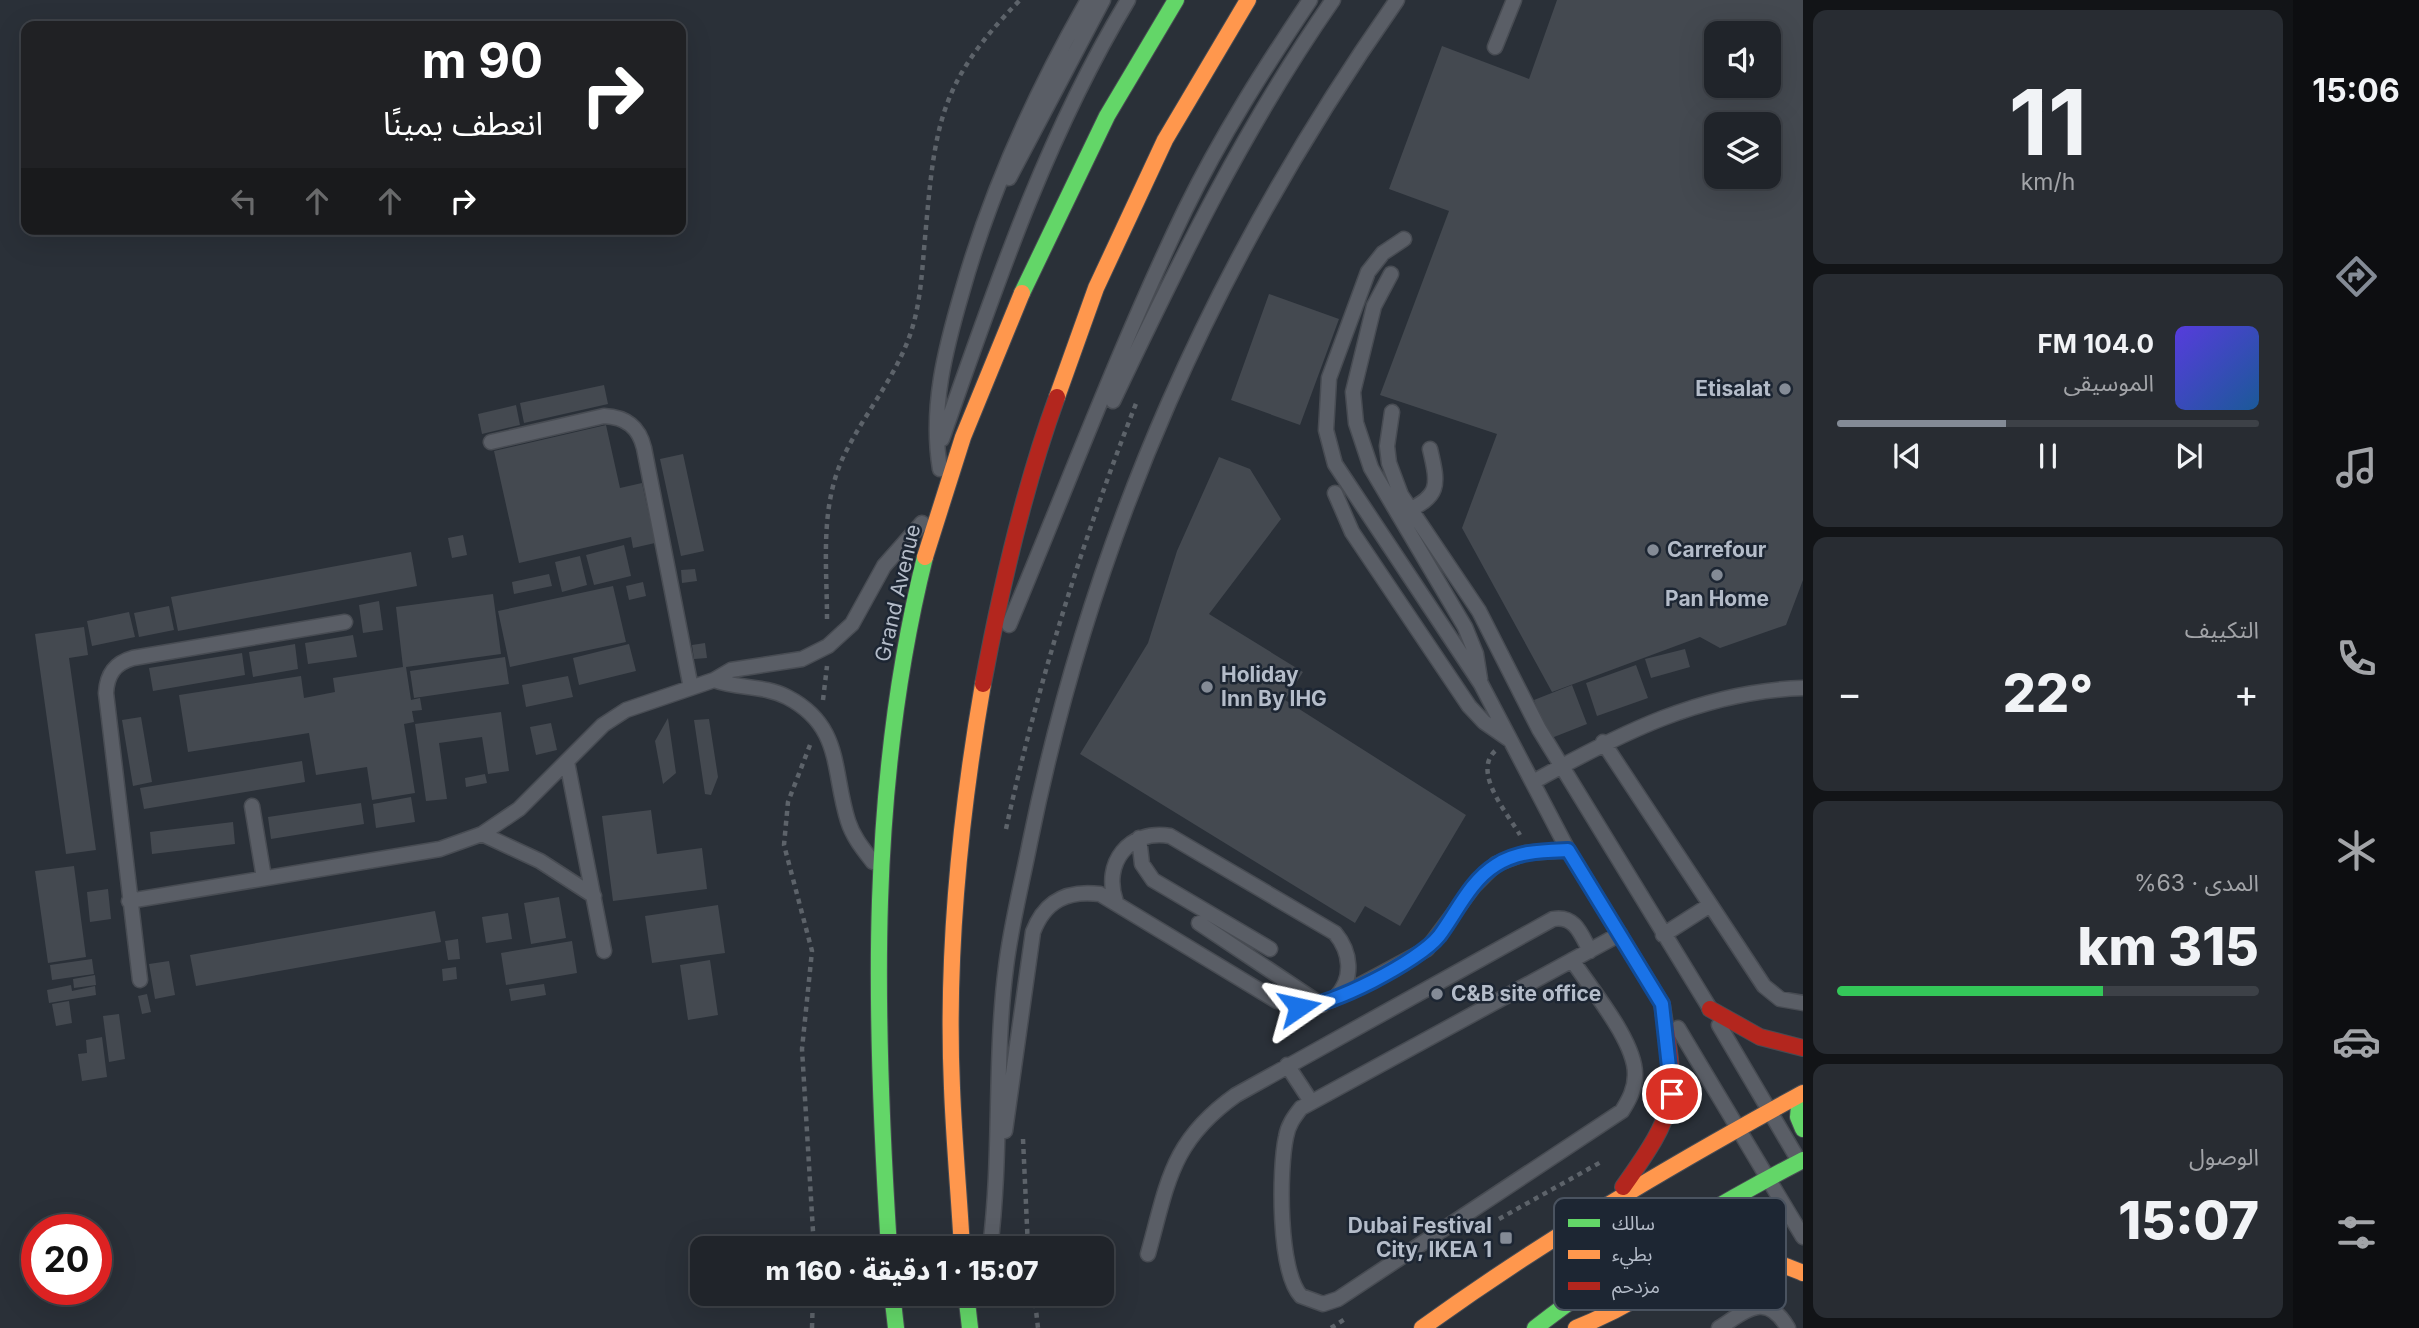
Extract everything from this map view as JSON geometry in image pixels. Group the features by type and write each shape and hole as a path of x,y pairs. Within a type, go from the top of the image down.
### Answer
{"main road":[{"name":"Grand Avenue","path":"888,1236 876,982 879,871 899,688 915,602 942,499 1021,295 1066,198 1115,103 1176,0"},
{"path":"961,1236 951,1099 950,998 955,894 966,785 979,697 999,598 1023,501 1053,405 1088,311 1127,218 1173,125 1248,0"},
{"path":"1615,1198 1662,1129 1671,1104 1672,1074 1662,1004"},
{"path":"1710,1009 1760,1037 1803,1048"},
{"path":"1615,1198 1801,1094"},
{"path":"1801,1094 1798,1117 1803,1129"},
{"path":"1729,1198 1802,1163"},
{"path":"1422,1328 1554,1238"},
{"path":"1786,1266 1803,1273"},
{"path":"893,1306 896,1328"},
{"path":"968,1306 971,1328"},
{"path":"1535,1328 1558,1310"},
{"path":"1576,1328 1598,1320 1614,1310"}],"lane":[{"path":"129,901 440,849 482,834 519,809 615,717 639,704 715,680 736,669 802,659 841,636 861,610 889,560 942,499 937,453 937,406 942,372 974,251 1036,96 1088,0"},
{"path":"974,251 1046,103 1103,0"},
{"path":"937,453 1027,201 1083,81 1128,0"},
{"path":"979,697 1149,288 1186,207 1228,129 1310,0"},
{"path":"1034,566 1214,193 1267,101 1334,0"},
{"path":"995,1201 1001,1017 1006,963 1048,755 1102,570 1131,488 1220,293 1306,137 1397,0"},
{"path":"1495,47 1514,0"},
{"path":"1404,239 1375,262 1362,284 1329,378 1326,430 1343,479 1481,684 1568,850 1780,1198"},
{"path":"1391,274 1374,306 1353,392 1356,423 1365,454 1404,512 1479,611 1539,729 1802,1163"},
{"path":"1392,412 1388,429 1389,463 1404,512 1465,627 1476,654 1481,684"},
{"path":"491,442 604,416 623,419 637,430 644,448 691,688"},
{"path":"1404,512 1426,502 1434,491 1437,478 1430,449"},
{"path":"1335,493 1352,532 1469,706 1483,722 1512,742"},
{"path":"140,980 106,693 110,674 115,667 133,658 345,622"},
{"path":"715,680 775,692 800,705 819,723 835,753 846,814 853,833 879,871"},
{"path":"1533,782 1603,742 1695,705 1756,692 1803,688"},
{"path":"1603,742 1764,986 1780,999 1803,1003"},
{"path":"567,762 604,951"},
{"path":"252,806 264,878"},
{"path":"482,834 540,861 594,896"},
{"path":"1116,902 1111,877 1114,865 1128,845 1139,838 1160,834 1170,836 1335,933 1346,951 1348,972 1340,992 1327,1002"},
{"path":"1139,838 1142,864 1153,880 1270,950"},
{"path":"991,1236 1033,932 1038,919 1056,900 1069,894 1100,894 1277,1001 1299,1007 1327,1002 1427,949 1488,870 1506,859 1525,853 1568,850"},
{"path":"1663,935 1710,905"},
{"path":"1148,1254 1171,1171 1197,1127 1236,1095 1553,919 1562,918 1574,924 1590,951"},
{"path":"1199,923 1327,1002"},
{"path":"1572,960 1631,1051 1635,1076 1633,1088 1622,1111 1338,1299 1323,1304 1307,1300 1292,1283 1284,1221 1285,1139 1294,1117 1310,1100 1620,934"},
{"path":"1287,1065 1310,1100"},
{"path":"1786,1208 1803,1237"},
{"path":"971,1328 977,1306"},
{"path":"1719,1328 1749,1310"},
{"path":"1773,1310 1785,1323"}],"path":[{"path":"1512,742 1489,758 1486,774 1521,837 1525,853"},
{"path":"1494,1223 1529,1200 1560,1187 1604,1161"},
{"path":"812,1328 813,1306"},
{"path":"1035,1306 1038,1328"},
{"path":"1331,1328 1354,1313"}],"building":[{"path":"1557,0 1803,0 1803,580 1786,625 1720,648 1700,637 1552,692 1462,528 1497,434 1380,395 1449,211 1389,189 1442,46 1529,79"},
{"path":"1269,294 1339,319 1300,425 1231,400"},
{"path":"604,385 608,404 524,423 520,403"},
{"path":"516,405 520,425 482,434 478,414"},
{"path":"606,425 620,488 642,483 655,543 633,548 631,537 519,563 494,451"},
{"path":"683,454 704,551 681,556 660,459"},
{"name":"Holiday Inn By IHG","path":"1219,457 1250,469 1281,519 1209,614 1303,672 1285,700 1466,815 1400,926 1365,906 1355,923 1080,754 1148,643 1177,551"},
{"path":"463,535 467,555 452,558 448,538"},
{"path":"624,545 631,576 594,585 586,555"},
{"path":"411,552 417,586 178,631 171,597"},
{"path":"580,556 587,585 562,592 555,562"},
{"path":"695,569 697,581 682,583 681,570"},
{"path":"549,574 552,586 514,594 512,582"},
{"path":"643,582 646,596 629,600 626,586"},
{"path":"613,586 626,642 510,667 498,611"},
{"path":"493,594 501,654 406,667 411,700 420,698 422,710 412,711 414,722 404,724 415,793 372,800 367,767 316,775 309,733 188,752 179,695 301,676 304,698 335,692 333,678 403,667 396,607"},
{"path":"379,601 383,630 363,633 359,605"},
{"path":"169,606 174,630 139,637 134,613"},
{"path":"129,612 135,637 92,646 87,621"},
{"path":"84,627 88,655 69,658 96,850 66,854 35,634"},
{"path":"353,635 357,657 308,664 305,643"},
{"path":"705,643 707,658 694,659 692,645"},
{"path":"295,644 298,669 253,677 249,652"},
{"path":"629,644 636,671 579,685 573,658"},
{"path":"1685,649 1690,667 1651,678 1645,659"},
{"path":"242,653 245,675 153,691 149,668"},
{"path":"505,657 509,684 414,698 410,671"},
{"path":"1636,665 1648,698 1597,716 1586,683"},
{"path":"568,676 573,697 526,707 522,685"},
{"path":"1572,685 1587,724 1549,739 1534,700"},
{"path":"501,712 509,771 488,774 482,737 439,743 447,799 426,801 415,724"},
{"path":"141,717 152,782 133,786 122,720"},
{"path":"668,718 676,773 663,784 655,741"},
{"path":"709,719 718,777 711,795 705,794 694,720"},
{"path":"551,723 557,750 536,755 530,727"},
{"path":"302,761 305,782 144,809 140,788"},
{"path":"485,774 487,783 466,787 465,778"},
{"path":"411,797 415,822 376,828 373,804"},
{"path":"361,803 364,824 271,839 268,817"},
{"path":"651,810 657,854 702,848 707,889 613,901 602,816"},
{"path":"233,822 235,844 152,854 150,832"},
{"path":"74,866 86,957 48,963 35,871"},
{"path":"108,889 111,919 90,922 87,892"},
{"path":"559,897 566,938 531,944 524,903"},
{"path":"718,905 725,953 652,963 645,916"},
{"path":"435,911 441,942 196,986 190,955"},
{"path":"508,913 512,939 486,943 482,917"},
{"path":"458,939 460,959 448,960 445,941"},
{"path":"572,941 577,973 506,985 501,953"},
{"path":"92,959 94,974 52,980 50,965"},
{"path":"710,960 718,1015 688,1020 680,965"},
{"path":"169,961 175,995 155,999 149,964"},
{"path":"456,967 457,979 443,981 442,969"},
{"path":"95,975 96,985 74,988 73,979"},
{"path":"544,984 546,995 511,1001 509,989"},
{"path":"71,985 72,991 95,986 96,995 49,1003 47,990"},
{"path":"147,994 151,1012 142,1014 138,996"},
{"path":"69,1001 72,1023 56,1026 52,1004"},
{"path":"119,1014 125,1059 109,1062 103,1016"},
{"path":"102,1037 107,1077 82,1081 78,1054 87,1053 86,1040"}],"traffic: fast":[{"path":"1022,293 1107,116 1176,0"},
{"path":"888,1236 880,1074 880,901 893,728 906,643 925,557"},
{"path":"1800,1095 1798,1117 1803,1129"},
{"path":"1733,1198 1803,1160"},
{"path":"893,1306 896,1328"},
{"path":"967,1306 970,1328"},
{"path":"1535,1328 1559,1310"}],"traffic: slow":[{"path":"1057,397 1096,288 1165,140 1248,0"},
{"path":"925,557 963,437 1022,293"},
{"path":"961,1236 952,1088 953,936 968,784 983,684"},
{"path":"1619,1198 1803,1093"},
{"path":"1422,1328 1554,1239"},
{"path":"1786,1266 1803,1273"},
{"path":"1576,1328 1616,1310"}],"traffic: jam":[{"path":"983,684 1014,539 1057,397"},
{"path":"1623,1187 1655,1138 1670,1102 1670,1062 1662,1004"},
{"path":"1710,1009 1760,1037 1803,1048"}],"place":[{"name":"Etisalat","path":"1785,389"},
{"name":"Carrefour","path":"1653,550"},
{"name":"Pan Home","path":"1717,575"},
{"name":"Holiday Inn By IHG","path":"1207,687"},
{"name":"C&B site office","path":"1437,994"},
{"name":"Dubai Festival City, IKEA 1","path":"1506,1238"}],"route":[{"path":"1299,1007 1322,1005 1427,949 1474,886 1496,864 1525,853 1568,850 1662,1004 1672,1074 1672,1094"}]}
